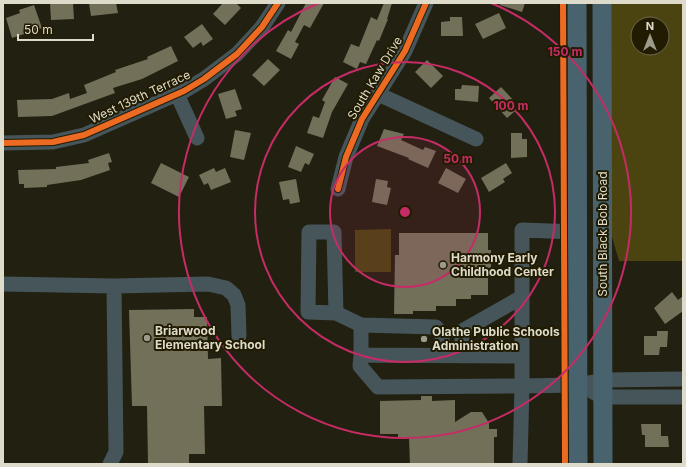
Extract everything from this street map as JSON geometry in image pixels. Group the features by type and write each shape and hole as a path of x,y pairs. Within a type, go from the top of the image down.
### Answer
{"main road":[{"path":"577,3 576,232 578,464"},
{"name":"South Black Bob Road","path":"602,3 603,464"}],"street":[{"name":"West 139th Terrace","path":"3,143 53,142 84,135 176,94 204,79 237,54 262,27 278,3"},
{"name":"South Kaw Drive","path":"338,189 346,157 362,119 405,51 426,3"},
{"name":"West 139th Terrace","path":"176,94 197,138"},
{"path":"378,94 476,139"},
{"path":"520,464 522,386 522,230 576,232"},
{"path":"336,313 334,232 309,232 308,312 336,313 361,325 436,327 442,335 443,356"},
{"path":"3,284 114,286 208,284 226,288 234,295 238,305 239,336"},
{"path":"110,464 116,452 114,286"},
{"path":"462,356 462,331 522,297"},
{"path":"361,325 360,366 378,387 577,385 683,397"},
{"path":"361,356 522,356"},
{"path":"603,388 683,379"}],"shaded area":[{"path":"610,3 683,3 683,261 619,261 611,233"},
{"path":"391,229 391,272 355,272 355,230"}],"building":[{"path":"50,3 73,3 74,19 51,20"},
{"path":"89,3 116,3 118,13 91,16"},
{"path":"223,3 236,3 241,8 225,25 213,14"},
{"path":"306,3 324,3 310,28 304,25 295,42 299,44 291,59 276,51 288,30 291,32"},
{"path":"384,3 392,3 388,19 379,41 377,40 366,64 360,62 357,69 343,62 351,44 359,47 371,17 377,20"},
{"path":"500,3 525,3 522,12 500,5"},
{"path":"34,5 42,28 12,38 6,18 20,13 19,10"},
{"path":"499,13 506,28 483,39 475,24"},
{"path":"450,17 462,17 463,36 441,36 441,22 450,21"},
{"path":"202,24 213,39 203,46 201,42 193,48 184,37"},
{"path":"171,46 178,61 142,79 113,88 115,93 52,116 18,117 17,100 52,99 69,93 70,99 87,93 84,85 116,72 115,70 148,59 147,57"},
{"path":"268,59 280,70 264,86 252,75"},
{"path":"427,60 443,76 431,88 415,72"},
{"path":"335,77 348,84 332,112 323,138 307,133 313,116 319,118 325,102 322,100"},
{"path":"462,85 479,86 478,102 455,100 455,89 461,89"},
{"path":"501,87 516,103 512,107 515,111 507,118 489,98"},
{"path":"235,89 242,109 235,111 237,116 226,119 218,94"},
{"path":"384,129 404,134 401,140 423,150 425,147 436,151 428,168 408,159 409,158 377,146"},
{"path":"235,130 251,133 244,160 230,157"},
{"path":"511,133 522,133 522,139 527,139 527,157 511,158"},
{"path":"296,146 314,154 309,165 305,163 301,172 288,167"},
{"path":"109,153 112,162 108,163 110,170 81,180 47,185 47,187 24,188 24,184 19,184 18,170 56,169 56,167 89,163 88,160"},
{"path":"161,163 189,177 179,197 151,183"},
{"path":"506,163 512,173 503,179 505,182 489,192 481,178"},
{"path":"214,168 216,172 225,168 231,182 211,190 208,183 204,185 199,175"},
{"path":"446,168 466,179 458,193 438,183"},
{"path":"296,179 300,202 290,204 289,199 283,200 279,182"},
{"path":"376,179 388,181 387,187 391,188 387,205 372,202"},
{"name":"Harmony Early Childhood Center","path":"399,233 488,233 488,250 491,250 491,275 488,275 488,295 471,295 471,299 456,299 456,306 436,306 436,311 413,311 413,314 394,314 395,255 399,255"},
{"path":"672,292 678,300 683,296 683,311 665,324 654,308"},
{"name":"Briarwood Elementary School","path":"194,309 194,317 207,317 208,359 221,358 222,406 204,406 205,454 189,454 189,464 148,464 147,406 132,406 129,310"},
{"path":"657,331 668,331 667,347 660,347 659,355 644,355 644,336 657,336"},
{"path":"421,396 432,396 432,401 455,400 455,422 471,412 482,412 489,423 489,429 497,429 497,437 494,437 494,464 410,464 409,438 398,438 398,434 380,434 380,401 421,400"},
{"path":"641,424 661,424 661,436 668,436 669,447 645,447 645,435 642,435"}],"cycle path":[{"path":"3,143 53,142 84,135 184,91 204,79 237,54 262,27 278,3"},
{"path":"338,189 346,157 362,119 405,51 426,3"},
{"path":"563,3 565,464"}],"place":[{"name":"Harmony Early Childhood Center","path":"443,265"},
{"name":"Briarwood Elementary School","path":"147,338"},
{"name":"Olathe Public Schools Administration","path":"424,339"}]}
